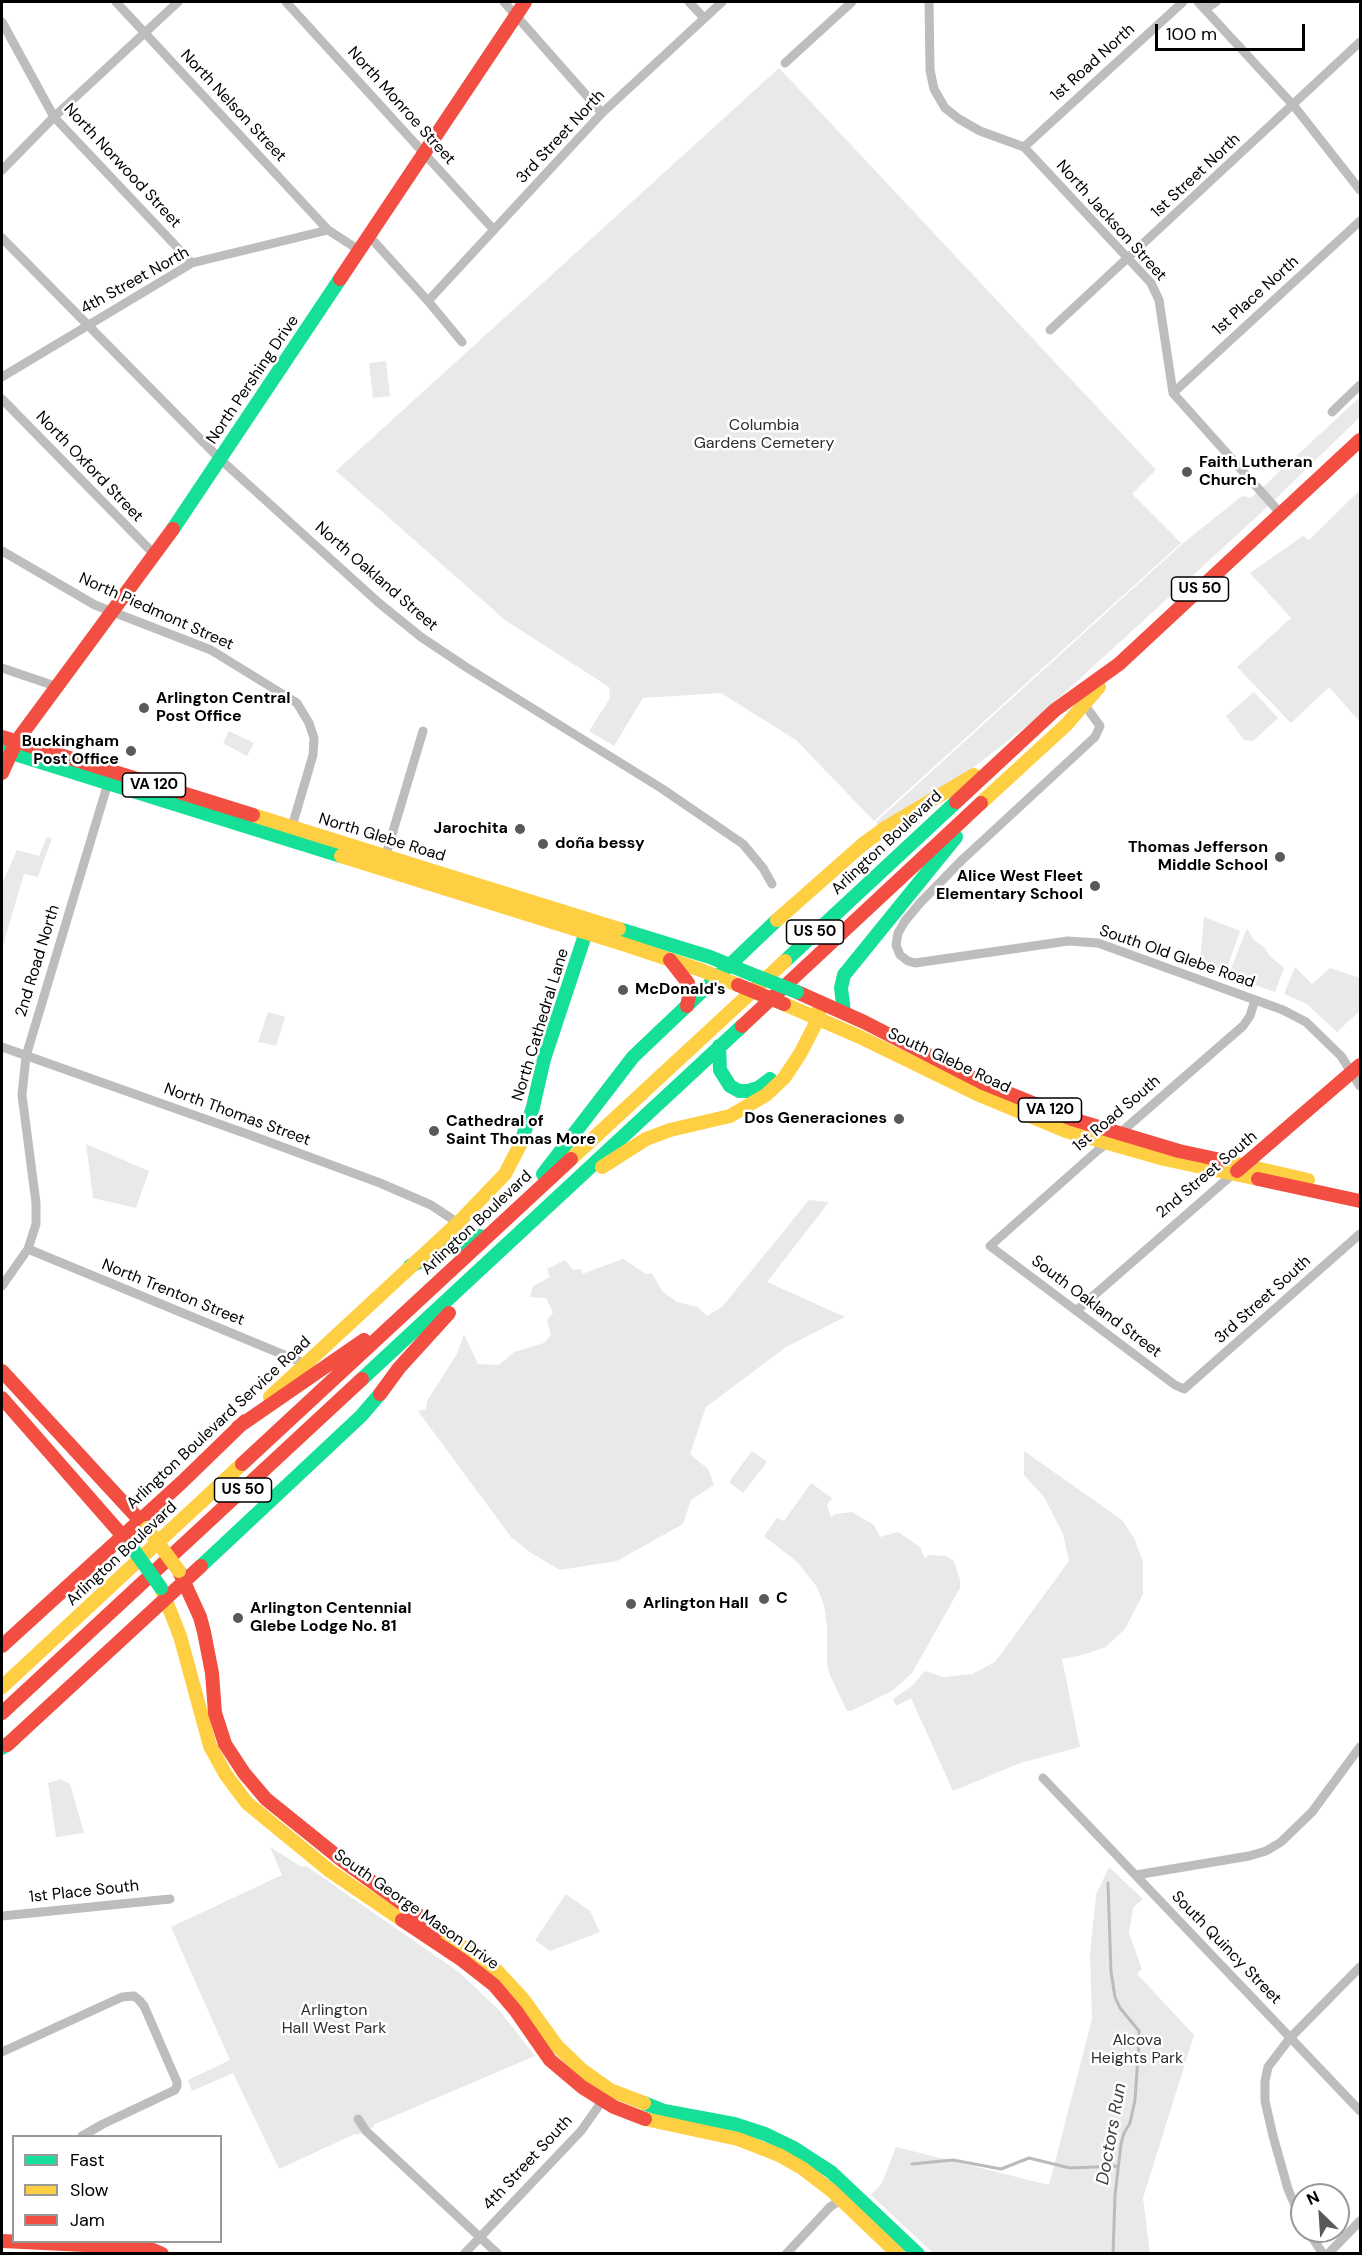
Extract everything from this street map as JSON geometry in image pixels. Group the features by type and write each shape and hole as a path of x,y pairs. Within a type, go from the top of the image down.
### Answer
{"main road":[{"name":"North Pershing Drive","path":"2,773 9,748 58,687 155,555 525,2"},
{"name":"Arlington Boulevard","path":"2,1713 1067,724 1115,668 1360,440"},
{"name":"Arlington Boulevard","path":"2,1687 1055,710 1115,668"},
{"name":"North Glebe Road","path":"2,737 9,748 108,783 290,833"},
{"name":"North Glebe Road","path":"9,748 588,927 729,965 751,974"},
{"path":"521,1204 625,1066 645,1044 729,965 862,845 885,828 1007,755"},
{"path":"844,1012 841,988 844,975 946,851 981,803"},
{"name":"North Glebe Road","path":"588,927 738,985"},
{"name":"North Cathedral Lane","path":"458,1223 492,1190 505,1174 519,1149 533,1107 544,1059 588,927"},
{"path":"670,960 688,983 690,992 687,1006"},
{"name":"South Glebe Road","path":"751,974 844,1012 895,1046"},
{"name":"South Glebe Road","path":"738,985 895,1046 1066,1131 1164,1159 1360,1191"},
{"path":"719,1046 719,1065 724,1079 735,1089 744,1092 753,1090 767,1082 783,1063 820,1002"},
{"path":"540,1212 635,1144 670,1130 730,1116 759,1100 778,1084 801,1054 813,1016"},
{"name":"2nd Street South","path":"1238,1170 1356,1069"},
{"name":"South Glebe Road","path":"980,1088 1118,1134 1238,1170 1360,1202"},
{"name":"Arlington Boulevard Service Road","path":"2,1646 127,1540 238,1427 458,1223"},
{"path":"410,1266 492,1231"},
{"path":"2,1749 181,1576 303,1472 361,1416 418,1345 480,1280 484,1266"},
{"path":"238,1427 403,1315"},
{"name":"South George Mason Drive","path":"2,1371 143,1524 181,1576 204,1632 212,1673 215,1713 225,1744 244,1773 266,1799 343,1861 497,1971 523,1999 557,2046 606,2095"},
{"name":"South George Mason Drive","path":"2,1398 127,1540 163,1593 180,1636 210,1746 226,1775 247,1803 330,1871 462,1960 494,1985 516,2011 550,2060 582,2087 606,2095 651,2121 715,2133 758,2146 801,2168 847,2196 918,2253"},
{"name":"South George Mason Drive","path":"847,2196 898,2253"},
{"path":"59,2243 160,2249"}],"street":[{"name":"North Nelson Street","path":"116,2 328,230"},
{"path":"2,170 54,117 178,2"},
{"name":"North Monroe Street","path":"286,2 494,230"},
{"path":"504,2 602,113"},
{"path":"689,2 704,18"},
{"name":"3rd Street North","path":"428,301 602,113 722,2"},
{"path":"785,63 852,2"},
{"name":"North Jackson Street","path":"929,2 930,70 934,89 945,108 980,131 1024,147 1151,284 1159,300 1173,393"},
{"name":"1st Road North","path":"1024,147 1183,2"},
{"path":"1198,2 1293,106 1360,190"},
{"path":"1205,9 1216,2"},
{"name":"North Norwood Street","path":"2,22 54,117 192,263"},
{"name":"1st Street North","path":"1050,330 1360,42"},
{"name":"1st Place North","path":"1173,393 1360,221"},
{"path":"328,230 359,250"},
{"name":"4th Street North","path":"2,377 192,263 328,230"},
{"path":"369,236 462,342"},
{"name":"North Oakland Street","path":"2,238 220,459 379,603 421,637 469,669 661,788 743,844 764,868 772,884"},
{"path":"1332,412 1360,385"},
{"path":"1173,393 1281,514"},
{"name":"North Oxford Street","path":"2,399 155,555"},
{"name":"North Piedmont Street","path":"2,551 95,605 211,650 297,703 309,723 314,738 313,755 290,833"},
{"path":"2,668 58,687"},
{"name":"South Old Glebe Road","path":"1084,704 1100,726 1095,737 962,860 905,921 898,933 897,949 905,960 915,963 1083,940 1110,947 1283,1010 1306,1022 1356,1069 1360,1086"},
{"path":"384,864 423,731"},
{"name":"2nd Road North","path":"2,1286 28,1249 36,1224 36,1203 22,1095 26,1056 108,783"},
{"name":"1st Road South","path":"990,1246 1243,1026 1250,1016 1255,1000"},
{"name":"North Thomas Street","path":"2,1047 369,1179 431,1205 458,1223"},
{"name":"2nd Street South","path":"1076,1311 1238,1170"},
{"name":"3rd Street South","path":"1184,1389 1360,1233"},
{"name":"South Oakland Street","path":"990,1246 1175,1385 1184,1389"},
{"name":"North Trenton Street","path":"28,1249 306,1364"},
{"path":"1136,1875 1249,1856 1266,1851 1281,1842 1312,1812 1360,1747"},
{"name":"South Quincy Street","path":"1043,1778 1068,1807 1136,1875 1360,2111"},
{"name":"1st Place South","path":"2,1916 170,1899"},
{"path":"1290,2194 1265,2101 1268,2067 1290,2038 1360,1967"},
{"path":"2,2052 122,1997 134,1996 144,2006 177,2082 175,2090 83,2135"},
{"name":"4th Street South","path":"464,2253 581,2131 606,2095"},
{"path":"358,2119 366,2131 498,2253"},
{"path":"786,2253 830,2207 847,2196"},
{"path":"1328,2253 1360,2221"}],"green space":[{"name":"Columbia Gardens Cemetery","path":"779,68 1156,470 1132,494 1181,543 874,821 796,740 721,693 643,698 614,746 589,731 610,698 609,687 505,620 336,471"},
{"path":"386,361 390,396 373,398 369,363"},
{"path":"1360,397 1360,417 1262,512 1038,717 964,775 881,828 876,822 1182,544 1242,496 1251,498"},
{"path":"1360,490 1360,722 1329,687 1291,723 1237,667 1291,618 1250,573 1303,536 1309,540"},
{"path":"1254,692 1278,718 1253,741 1244,740 1226,716"},
{"path":"229,731 254,743 247,756 223,743"},
{"path":"47,837 52,838 38,877 24,874 2,948 2,884 17,850 39,856"},
{"path":"1204,917 1240,931 1226,971 1200,962"},
{"path":"1247,928 1254,940 1284,968 1275,992 1228,976"},
{"path":"1295,967 1312,984 1330,968 1360,978 1360,1011 1337,1032 1307,1004 1284,994"},
{"path":"268,1012 285,1017 276,1046 258,1042"},
{"path":"86,1144 149,1171 136,1208 93,1198"},
{"path":"809,1200 829,1202 767,1282 845,1317 786,1347 706,1407 690,1454 708,1469 714,1485 691,1500 683,1524 617,1561 560,1570 531,1553 511,1537 418,1411 426,1409 427,1401 457,1354 464,1334 478,1364 499,1365 514,1352 544,1343 551,1335 547,1320 553,1313 546,1298 530,1297 533,1286 550,1277 547,1269 565,1260 573,1270 581,1269 582,1274 623,1259 646,1274 652,1273 662,1291 677,1302 698,1307 707,1316 722,1307"},
{"path":"752,1451 767,1462 743,1493 729,1482"},
{"path":"1024,1451 1122,1520 1134,1538 1143,1562 1143,1594 1125,1629 1106,1647 1062,1659 1080,1747 1020,1763 953,1791 911,1698 896,1706 893,1699 911,1687 925,1671 944,1677 972,1674 995,1662 1069,1561 1063,1534 1044,1497 1024,1475"},
{"path":"811,1483 832,1498 827,1505 831,1517 835,1514 852,1512 874,1525 880,1537 898,1532 920,1547 925,1559 928,1555 946,1556 954,1561 960,1580 960,1588 912,1673 892,1691 851,1711 847,1711 829,1673 824,1605 817,1587 797,1562 764,1536 777,1518 784,1521"},
{"path":"61,1779 70,1784 84,1833 56,1837 48,1783"},
{"name":"Arlington Hall West Park","path":"270,1847 302,1867 306,1866 459,1972 500,2011 535,2056 373,2125 374,2127 357,2135 279,2169 233,2073 192,2091 188,2080 230,2060 171,1927 282,1875"},
{"name":"Alcova Heights Park","path":"1109,1867 1143,1899 1133,1908 1129,1933 1142,1969 1137,1974 1194,2035 1143,2198 1150,2253 933,2253 871,2195 882,2183 896,2147 1049,2185 1092,2019 1090,1954 1096,1895"},
{"path":"566,1894 590,1911 600,1932 550,1951 535,1940"}],"waterway":[{"name":"Doctors Run","path":"1108,1883 1111,1972 1115,1997 1120,2008 1139,2031 1135,2100 1130,2123 1121,2144 1115,2195 1113,2254"},
{"path":"912,2164 953,2160 1001,2169 1029,2158 1070,2168 1118,2166"}],"traffic: fast":[{"path":"173,529 340,279"},
{"path":"2,750 341,856"},
{"path":"785,961 956,802"},
{"path":"844,1012 841,988 844,975 956,837"},
{"path":"543,1174 633,1057 777,920"},
{"path":"520,1145 533,1107 544,1059 589,923"},
{"path":"619,929 710,957 751,974"},
{"path":"751,974 797,992"},
{"path":"362,1379 742,1026"},
{"path":"719,1046 720,1070 730,1086 739,1091 748,1091 758,1088 770,1079"},
{"path":"410,1266 480,1236"},
{"path":"201,1566 361,1416 380,1394"},
{"path":"131,1546 161,1588"},
{"path":"2,1748 14,1739"},
{"path":"644,2103 664,2111 734,2124 765,2134 794,2148 831,2172 918,2254"}],"traffic: slow":[{"path":"981,803 1067,724 1099,687"},
{"path":"777,920 862,845 885,828 974,775"},
{"path":"253,815 619,929"},
{"path":"341,856 626,945 738,985"},
{"path":"571,1159 785,961"},
{"path":"602,1167 646,1139 670,1130 730,1116 766,1095 784,1078 800,1054 818,1019 820,1002"},
{"path":"784,1004 860,1037 977,1094 1066,1131 1164,1159 1258,1179"},
{"path":"270,1397 458,1223 505,1174 520,1145"},
{"path":"1221,1160 1308,1180"},
{"path":"2,1687 242,1464"},
{"path":"147,1528 179,1571"},
{"path":"161,1588 180,1636 210,1746 226,1775 247,1803 330,1871 402,1920"},
{"path":"439,1930 497,1971 523,1999 557,2046 582,2070 610,2090 644,2103"},
{"path":"645,2119 738,2139 779,2155 802,2168 832,2191 898,2254"}],"traffic: jam":[{"path":"340,279 525,2"},
{"path":"956,802 1055,710 1119,664 1360,440"},
{"path":"2,773 16,742 173,529"},
{"path":"2,737 253,815"},
{"path":"742,1026 981,803"},
{"path":"670,960 688,983 690,991 687,1006"},
{"path":"738,985 784,1004"},
{"path":"797,992 864,1022 983,1083 1072,1119 1179,1151 1221,1160"},
{"path":"1237,1171 1360,1065"},
{"path":"242,1464 571,1159"},
{"path":"1258,1179 1360,1201"},
{"path":"380,1394 399,1368 449,1313"},
{"path":"238,1427 364,1340"},
{"path":"2,1371 145,1526"},
{"path":"2,1713 362,1379"},
{"path":"2,1398 128,1542"},
{"path":"2,1646 181,1483 245,1421"},
{"path":"7,1745 201,1566"},
{"path":"179,1571 200,1617 204,1632 212,1673 215,1713 225,1744 244,1773 266,1799 343,1861 439,1930"},
{"path":"402,1920 462,1960 494,1985 516,2011 550,2060 582,2087 614,2107 645,2119"},
{"path":"2,2241 12,2241"},
{"path":"44,2243 148,2248 162,2254"}],"place":[{"name":"Faith Lutheran Church","path":"1187,472"},
{"name":"Arlington Central Post Office","path":"144,708"},
{"name":"Buckingham Post Office","path":"131,751"},
{"name":"Jarochita","path":"520,829"},
{"name":"doña bessy","path":"543,844"},
{"name":"Thomas Jefferson Middle School","path":"1280,857"},
{"name":"Alice West Fleet Elementary School","path":"1095,886"},
{"name":"McDonald's","path":"623,990"},
{"name":"Dos Generaciones","path":"899,1119"},
{"name":"Cathedral of Saint Thomas More","path":"434,1131"},
{"name":"C","path":"764,1599"},
{"name":"Arlington Hall","path":"631,1604"},
{"name":"Arlington Centennial Glebe Lodge No. 81","path":"238,1618"}]}
